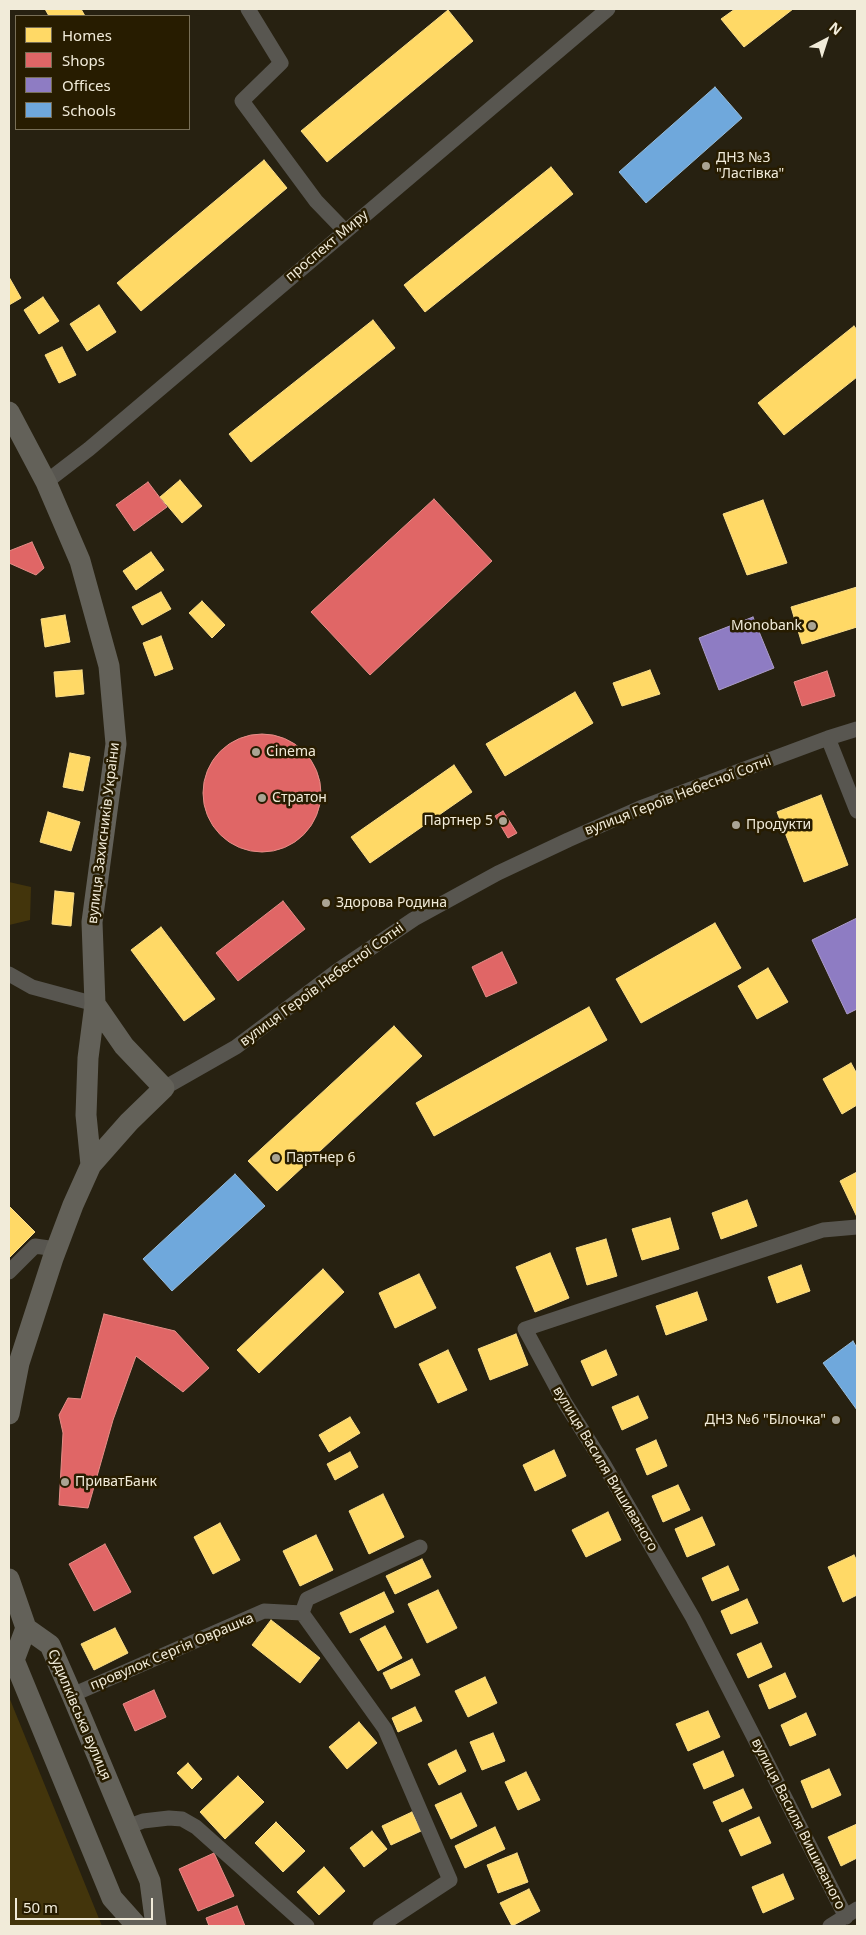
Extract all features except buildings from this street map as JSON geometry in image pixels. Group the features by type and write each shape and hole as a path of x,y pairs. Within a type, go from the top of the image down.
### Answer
{"main road":[{"name":"вулиця Захисників України","path":"9,412 46,482 80,561 109,666 116,744 92,922 95,1004 88,1058 86,1116 91,1165"},
{"path":"95,1004 124,1046 164,1088"},
{"name":"вулиця Героїв Небесної Сотні","path":"9,1414 19,1363 56,1250 91,1165 164,1088"},
{"path":"11,1592 26,1628 14,1660 112,1898 137,1926"},
{"name":"Судилківська вулиця","path":"26,1628 50,1645 72,1695 150,1881 156,1926"}],"street":[{"path":"248,9 281,63 242,101 316,200 345,231"},
{"name":"проспект Миру","path":"46,482 89,449 608,9"},
{"name":"вулиця Героїв Небесної Сотні","path":"164,1088 236,1047 337,971 414,919 498,873 640,808 857,728"},
{"path":"828,738 857,811"},
{"path":"9,974 32,987 95,1004"},
{"name":"вулиця Василя Вишиваного","path":"851,1913 693,1618 603,1463 565,1403 526,1329 823,1230 857,1227"},
{"path":"9,1272 35,1246 56,1250"},
{"path":"380,1926 450,1880 385,1729 302,1613 307,1599 420,1547"},
{"name":"провулок Сергія Оврашка","path":"72,1695 264,1612 302,1613"},
{"path":"126,1827 143,1821 169,1818 182,1819 196,1826 307,1926"},
{"path":"830,1926 851,1913"}],"shaded area":[{"path":"9,882 31,887 30,920 9,925"},
{"path":"9,1697 102,1926 9,1925"}],"place":[{"name":"ДНЗ №3 \"Ластівка\"","path":"706,166"},
{"name":"Monobank","path":"812,626"},
{"name":"Cinema","path":"256,752"},
{"name":"Стратон","path":"262,798"},
{"name":"Партнер 5","path":"503,821"},
{"name":"Продукти","path":"736,825"},
{"name":"Здорова Родина","path":"326,903"},
{"name":"Партнер 6","path":"276,1158"},
{"name":"ДНЗ №6 \"Білочка\"","path":"836,1420"},
{"name":"ПриватБанк","path":"65,1482"}]}
